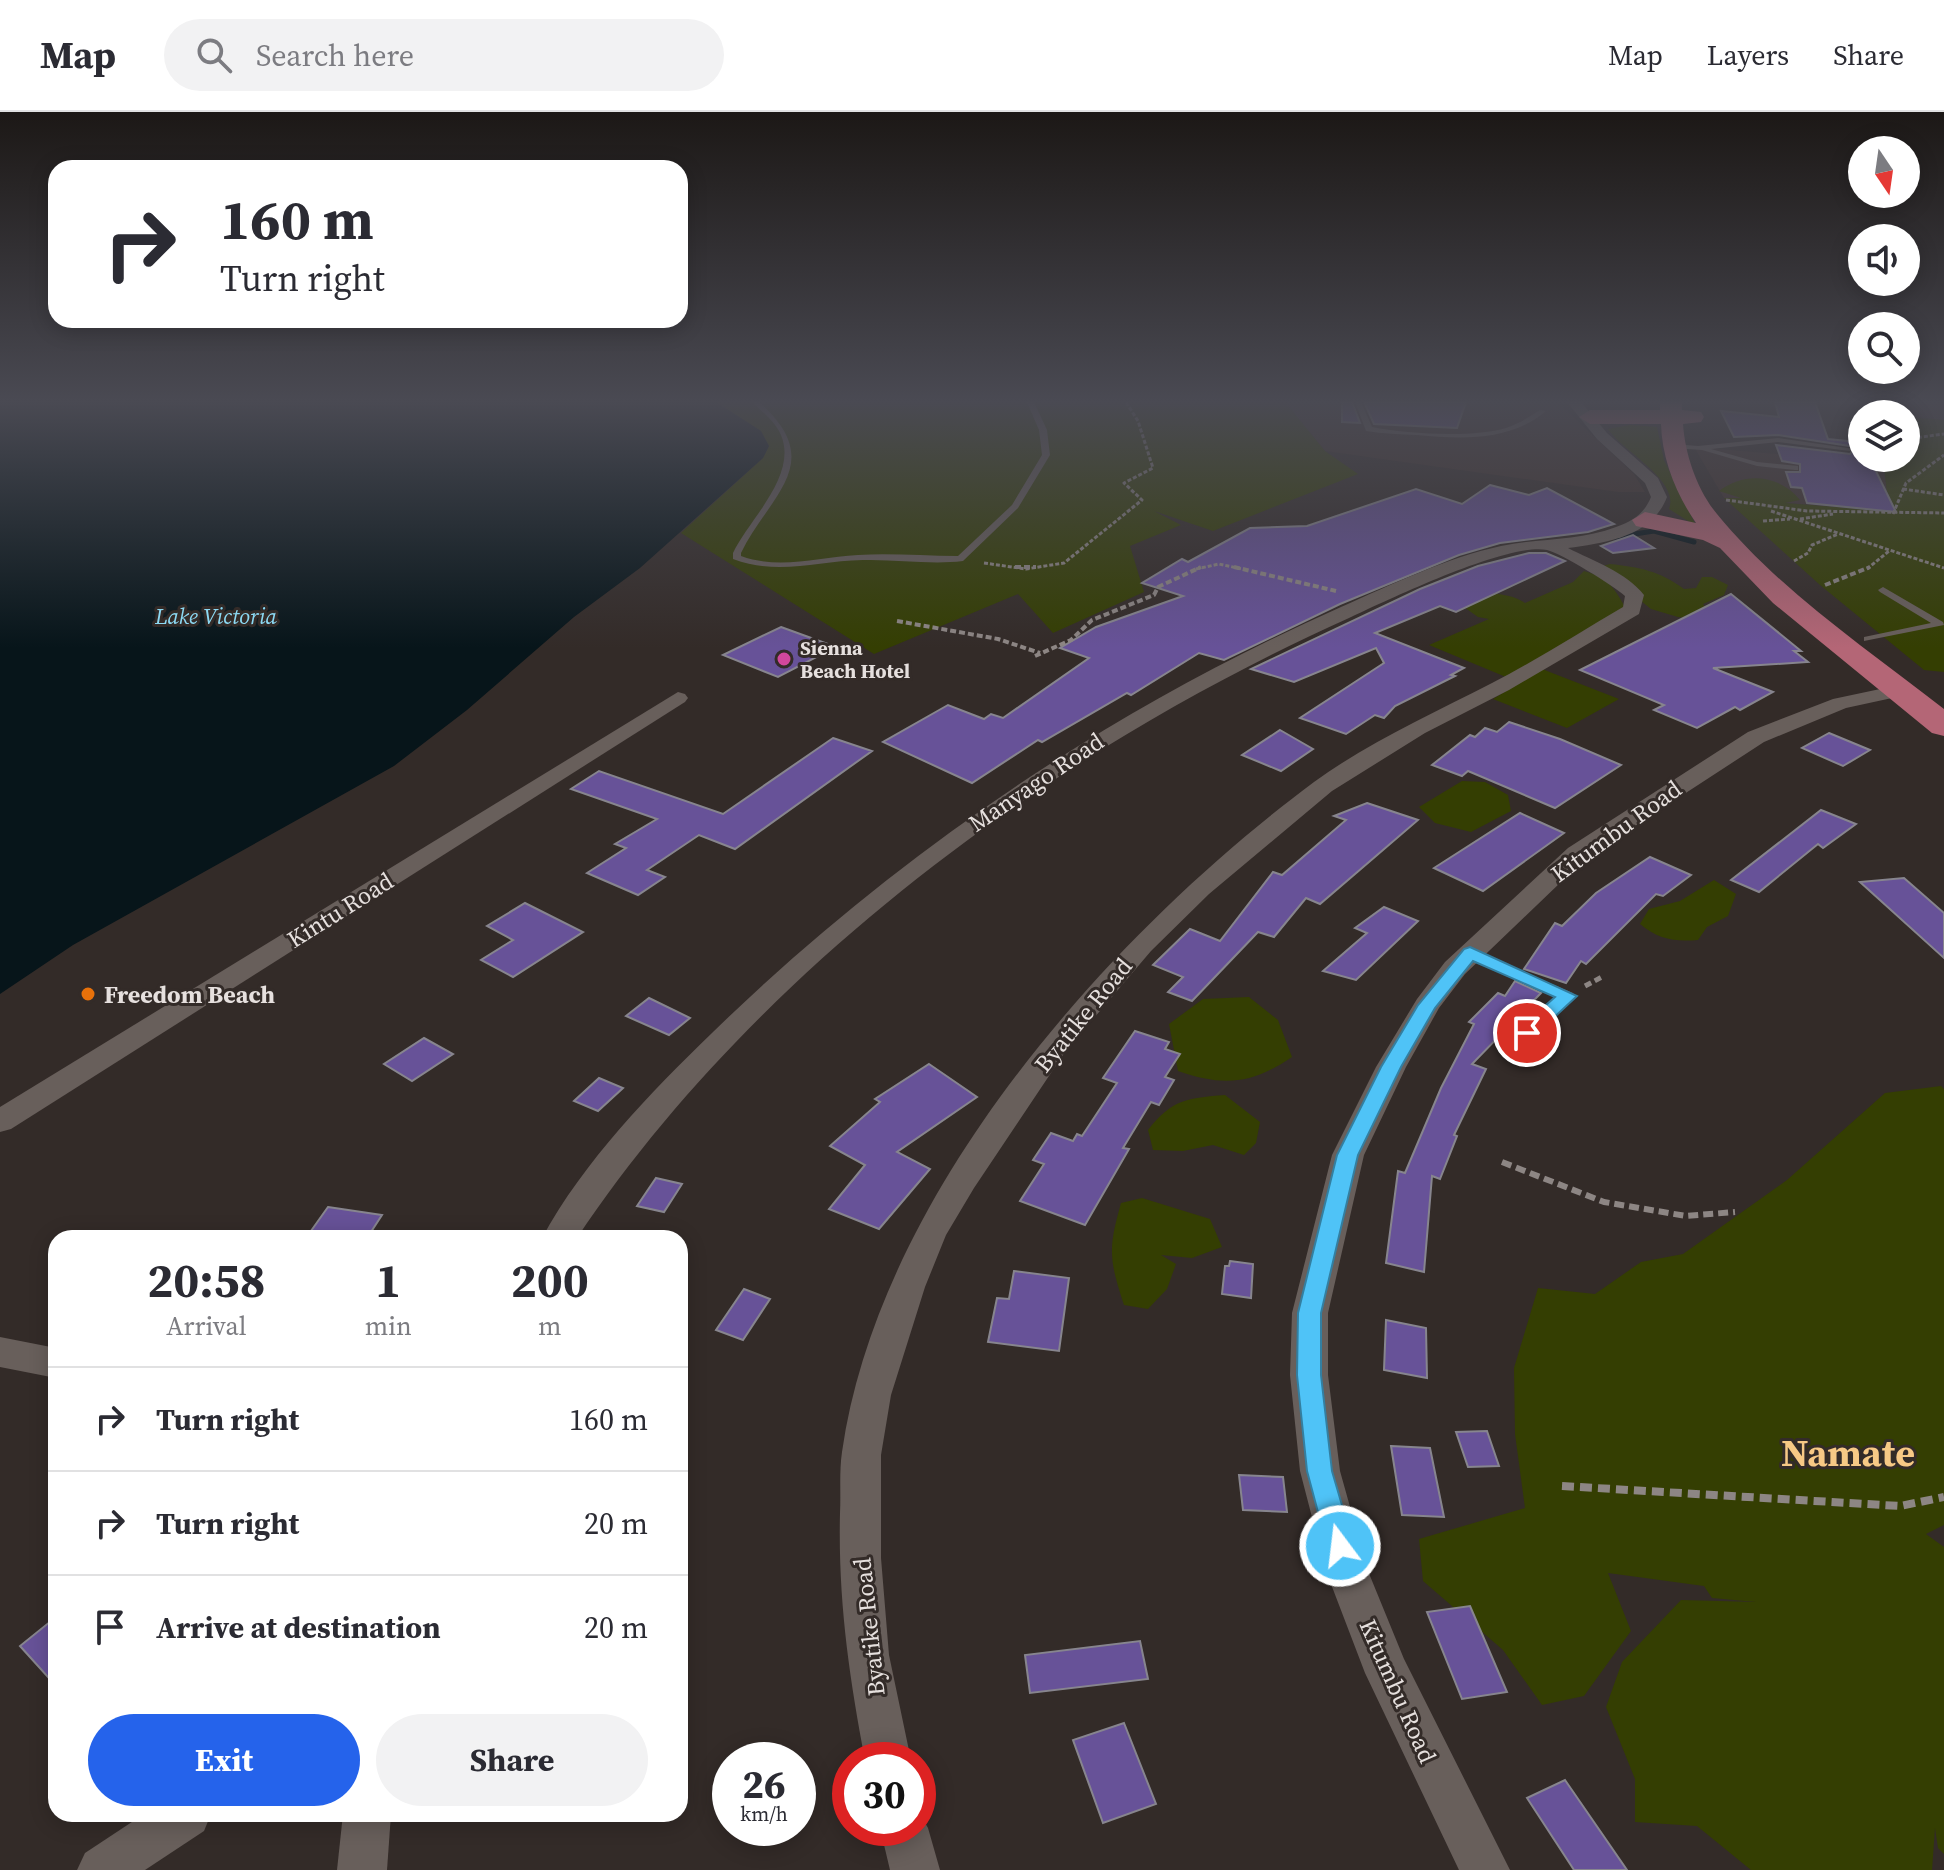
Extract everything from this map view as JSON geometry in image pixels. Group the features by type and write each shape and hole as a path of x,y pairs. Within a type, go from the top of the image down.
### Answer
{"highway":[{"path":"1688,484 1705,517 1783,597 1944,726"},
{"path":"1712,484 1741,525 1789,572 1867,639 1939,694"},
{"path":"1643,521 1711,534 1728,542"}],"street":[{"path":"1643,521 1659,497 1653,484"},
{"name":"Manyago Road","path":"564,1230 584,1198 664,1102 743,1017 819,948 977,820 1096,740 1163,700 1246,657 1479,558 1596,537 1643,521"},
{"name":"Byatike Road","path":"884,1742 867,1655 860,1558 861,1455 885,1349 930,1233 994,1131 1055,1045 1141,945 1200,889 1324,786 1417,728 1502,686 1632,610 1636,603 1635,595 1623,584 1548,544"},
{"name":"Kitumbu Road","path":"1485,1870 1387,1673 1347,1571 1320,1471 1309,1375 1310,1313 1348,1155 1391,1067 1427,1005 1470,953 1577,853 1756,737 1840,703 1899,691"},
{"name":"Kintu Road","path":"0,1121 678,698"},
{"path":"0,1352 48,1361"},
{"path":"102,1870 175,1822"},
{"path":"362,1870 366,1822"},
{"path":"909,1846 915,1870"}],"lane":[{"path":"779,484 736,557 759,564 784,566 852,557 960,559 1015,506 1028,484"},
{"path":"1867,639 1940,624 1883,590"},
{"path":"1470,953 1568,996 1527,1033"}],"path":[{"path":"960,559 1026,569 1064,563 1142,500 1125,484"},
{"path":"1893,514 1903,489 1909,484"},
{"path":"1903,489 1944,495"},
{"path":"1723,500 1762,508 1944,568"},
{"path":"1765,502 1780,509 1827,516"},
{"path":"1762,508 1838,513 1944,513"},
{"path":"1763,521 1838,513"},
{"path":"1794,561 1808,553 1812,545 1838,534"},
{"path":"1825,585 1864,572 1889,551"},
{"path":"1035,656 1071,640 1092,620 1154,595 1158,587 1206,565 1271,574 1371,602"},
{"path":"897,621 998,639 1042,653"},
{"path":"1502,1162 1604,1202 1686,1216 1735,1212"},
{"path":"1562,1486 1900,1506 1944,1497"}],"shaded area":[{"path":"1561,484 1640,484 1645,492 1618,492"},
{"path":"1716,484 1886,484 1890,511 1724,498"}],"green space":[{"path":"735,484 1332,484 1213,531 1154,511 1181,525 1130,546 1144,592 1053,633 1018,594 874,654 681,533"},
{"path":"1664,484 1676,484 1696,526 1669,509 1670,498"},
{"path":"1729,484 1779,484 1800,500 1785,503 1889,511 1886,484 1944,484 1944,672 1924,670 1820,585 1724,498 1741,498 1719,491"},
{"path":"1610,564 1649,571 1684,589 1696,588 1702,577 1712,577 1728,585 1724,595 1703,604 1716,621 1678,617 1651,609 1599,567"},
{"path":"1584,571 1599,576 1609,584 1625,607 1506,677 1429,645 1489,619 1478,617 1454,600 1490,593 1510,596 1525,603 1573,582"},
{"path":"1542,669 1619,699 1567,728 1493,699"},
{"path":"1462,781 1485,782 1508,795 1511,811 1471,832 1435,823 1419,807"},
{"path":"1714,880 1736,894 1728,916 1707,927 1698,940 1667,938 1640,924 1649,909 1680,901"},
{"path":"1249,997 1278,1020 1292,1057 1264,1073 1237,1080 1210,1079 1178,1071 1169,1024 1203,999"},
{"path":"1941,1086 1944,1089 1944,1525 1926,1534 1944,1547 1944,1854 1938,1848 1935,1828 1932,1870 1751,1870 1697,1826 1635,1822 1635,1779 1606,1707 1622,1662 1681,1600 1756,1602 1712,1598 1704,1586 1608,1573 1631,1631 1584,1696 1542,1705 1503,1650 1423,1581 1419,1539 1525,1508 1515,1434 1514,1368 1538,1288 1595,1294 1641,1262 1683,1254 1787,1180 1885,1093"},
{"path":"1225,1095 1260,1122 1256,1143 1244,1155 1213,1145 1183,1151 1153,1150 1148,1130 1165,1112 1191,1099"},
{"path":"1142,1198 1210,1219 1222,1247 1192,1258 1161,1255 1176,1264 1167,1289 1148,1309 1124,1305 1112,1254 1121,1203"}],"water":[{"name":"Lake Victoria","path":"0,484 734,484 640,568 574,617 467,710 394,766 73,945 0,994"}],"building":[{"path":"1790,484 1882,484 1896,512 1807,503 1802,488 1791,487"},
{"path":"1490,485 1529,495 1547,488 1614,524 1588,532 1500,543 1459,555 1340,604 1224,660 1199,653 1131,695 1127,693 1042,742 1038,740 972,783 883,742 948,705 984,719 991,714 1003,718 1089,658 1060,648 1096,627 1183,596 1142,583 1182,559 1188,562 1250,528 1307,526 1416,489 1462,504"},
{"path":"1633,535 1654,548 1613,553 1601,546"},
{"path":"1529,553 1546,553 1565,561 1456,612 1440,606 1375,633 1464,668 1451,675 1455,676 1395,706 1384,718 1375,715 1346,734 1300,718 1384,663 1376,648 1294,682 1251,669 1420,589 1478,566"},
{"path":"1731,594 1801,651 1794,651 1808,662 1713,668 1773,692 1740,710 1735,707 1697,728 1654,710 1664,705 1580,670"},
{"path":"781,627 836,647 778,677 723,655"},
{"path":"1509,722 1560,739 1621,765 1555,808 1468,771 1462,776 1432,765 1470,735 1475,737 1485,728 1497,732"},
{"path":"1280,730 1313,749 1281,771 1242,755"},
{"path":"1829,733 1870,750 1843,766 1802,748"},
{"path":"833,738 872,751 735,849 699,835 647,870 665,877 638,895 587,873 626,848 615,844 657,819 571,789 599,771 723,814"},
{"path":"1367,803 1418,820 1320,904 1306,898 1274,937 1258,932 1192,1001 1168,992 1183,977 1153,965 1190,929 1220,941 1273,872 1282,875 1346,820 1334,816"},
{"path":"1821,810 1856,824 1823,848 1818,844 1759,892 1731,880"},
{"path":"1520,813 1564,833 1483,891 1434,868"},
{"path":"1650,857 1691,875 1663,896 1656,894 1586,964 1581,961 1566,983 1524,969 1555,923 1562,926 1596,893"},
{"path":"1904,878 1944,913 1944,958 1860,882"},
{"path":"525,903 583,932 513,977 481,960 513,940 487,926"},
{"path":"1384,907 1418,921 1356,980 1323,971 1367,933 1355,928"},
{"path":"1515,981 1541,993 1472,1064 1486,1069 1454,1135 1457,1136 1440,1179 1432,1176 1424,1272 1386,1263 1398,1171 1405,1173 1441,1088 1474,1024 1469,1022 1498,993 1505,996"},
{"path":"649,998 690,1018 669,1035 626,1016"},
{"path":"1135,1031 1169,1042 1165,1049 1180,1054 1165,1077 1174,1080 1159,1105 1151,1102 1123,1148 1129,1149 1085,1225 1020,1201 1044,1164 1033,1160 1051,1133 1073,1141 1077,1134 1082,1136 1117,1083 1103,1078"},
{"path":"424,1038 453,1054 412,1081 384,1064"},
{"path":"929,1064 977,1097 897,1152 930,1169 879,1229 829,1209 865,1165 830,1146 880,1102 875,1099"},
{"path":"599,1078 623,1088 598,1111 574,1101"},
{"path":"656,1178 682,1184 664,1212 637,1206"},
{"path":"328,1207 382,1215 372,1230 312,1230"},
{"path":"1230,1261 1253,1264 1251,1298 1222,1294 1225,1266 1229,1266"},
{"path":"1014,1271 1069,1278 1059,1351 988,1342 997,1298 1009,1299"},
{"path":"744,1289 770,1299 743,1340 716,1330"},
{"path":"1386,1320 1426,1328 1427,1378 1384,1370"},
{"path":"1487,1431 1499,1466 1468,1467 1456,1432"},
{"path":"1391,1446 1430,1448 1444,1517 1402,1515"},
{"path":"1239,1475 1283,1477 1287,1512 1243,1510"},
{"path":"1470,1606 1507,1692 1462,1699 1427,1612"},
{"path":"48,1623 48,1677 20,1646"},
{"path":"1140,1641 1148,1679 1030,1693 1025,1655"},
{"path":"1124,1723 1156,1804 1103,1823 1073,1740"},
{"path":"1565,1780 1627,1870 1574,1870 1527,1798"}],"waterway":[{"path":"1615,537 1654,531 1694,542"}],"place":[{"name":"Sienna Beach Hotel","path":"784,659"},
{"name":"Freedom Beach","path":"88,994"}],"district":[{"name":"Namate","path":"1848,1453"}],"route":[{"path":"1340,1546 1320,1471 1309,1375 1310,1313 1348,1155 1391,1067 1427,1005 1470,953 1568,996 1527,1033"}]}
